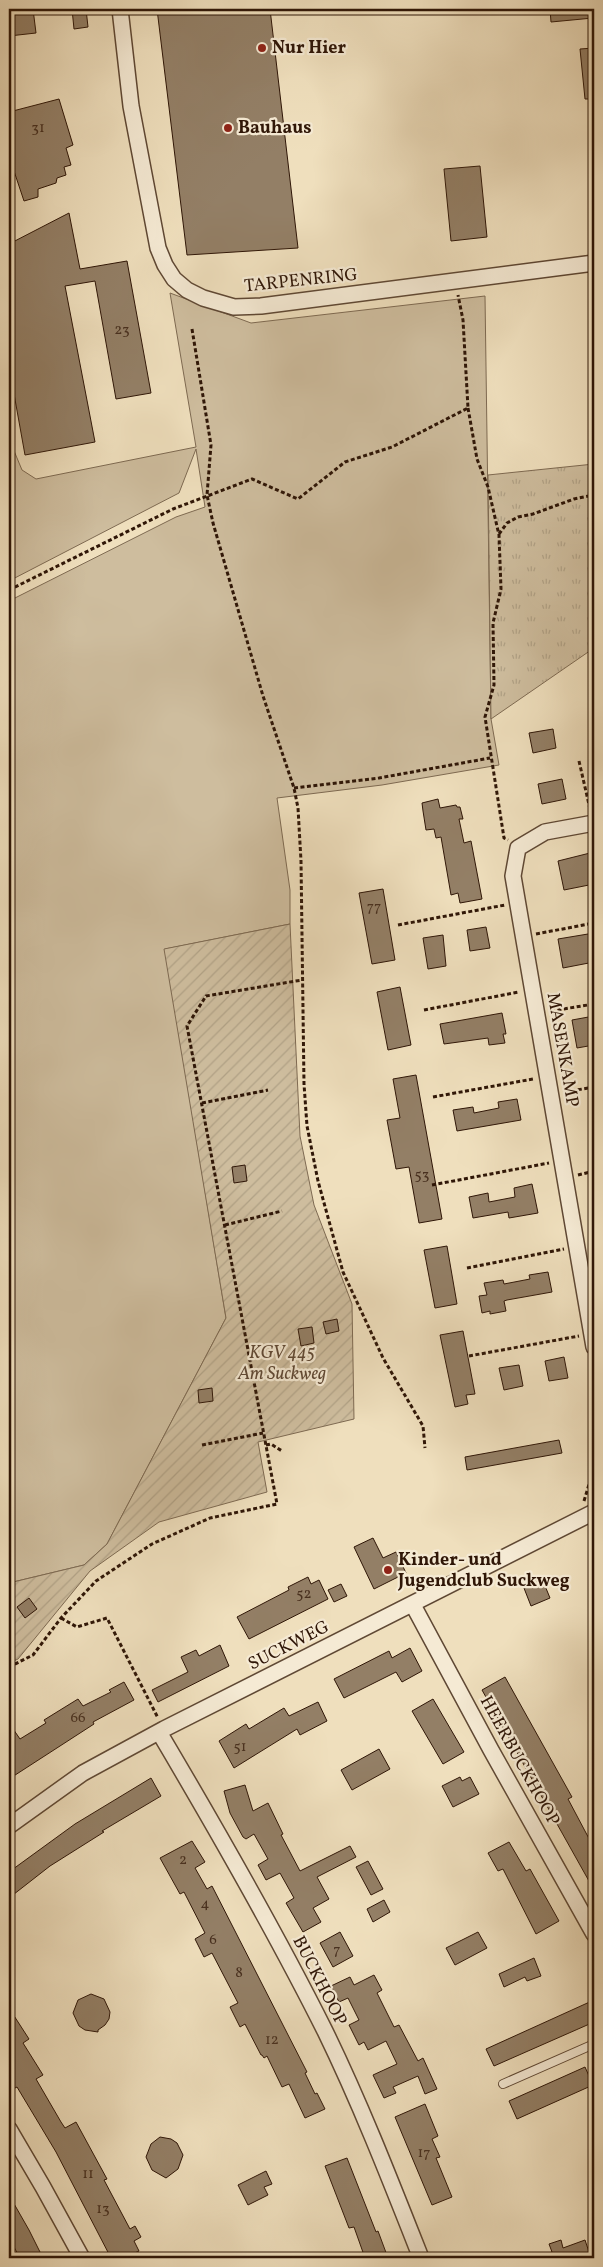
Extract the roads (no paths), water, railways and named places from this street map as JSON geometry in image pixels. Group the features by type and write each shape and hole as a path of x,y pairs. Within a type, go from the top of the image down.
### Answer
{"street":[{"name":"TARPENRING","path":"120,9 128,88 158,248 169,272 187,290 212,302 246,307 594,263"},
{"name":"MASENKAMP","path":"593,824 544,832 518,848 513,876 593,1340"},
{"name":"SUCKWEG","path":"9,1826 83,1774 162,1731 594,1512"},
{"name":"HEERBUCKHOOP","path":"412,1605 594,1934"},
{"name":"BUCKHOOP","path":"162,1731 213,1822 325,2032 377,2148 421,2258"},
{"path":"9,2129 82,2258"}],"lane":[{"path":"503,2084 594,2044"}],"place":[{"name":"Nur Hier","path":"262,48"},
{"name":"Bauhaus","path":"228,128"},
{"name":"Kinder- und Jugendclub Suckweg","path":"388,1570"}],"park label":[{"name":"KGV 445 Am Suckweg","path":"282,1364"}]}
